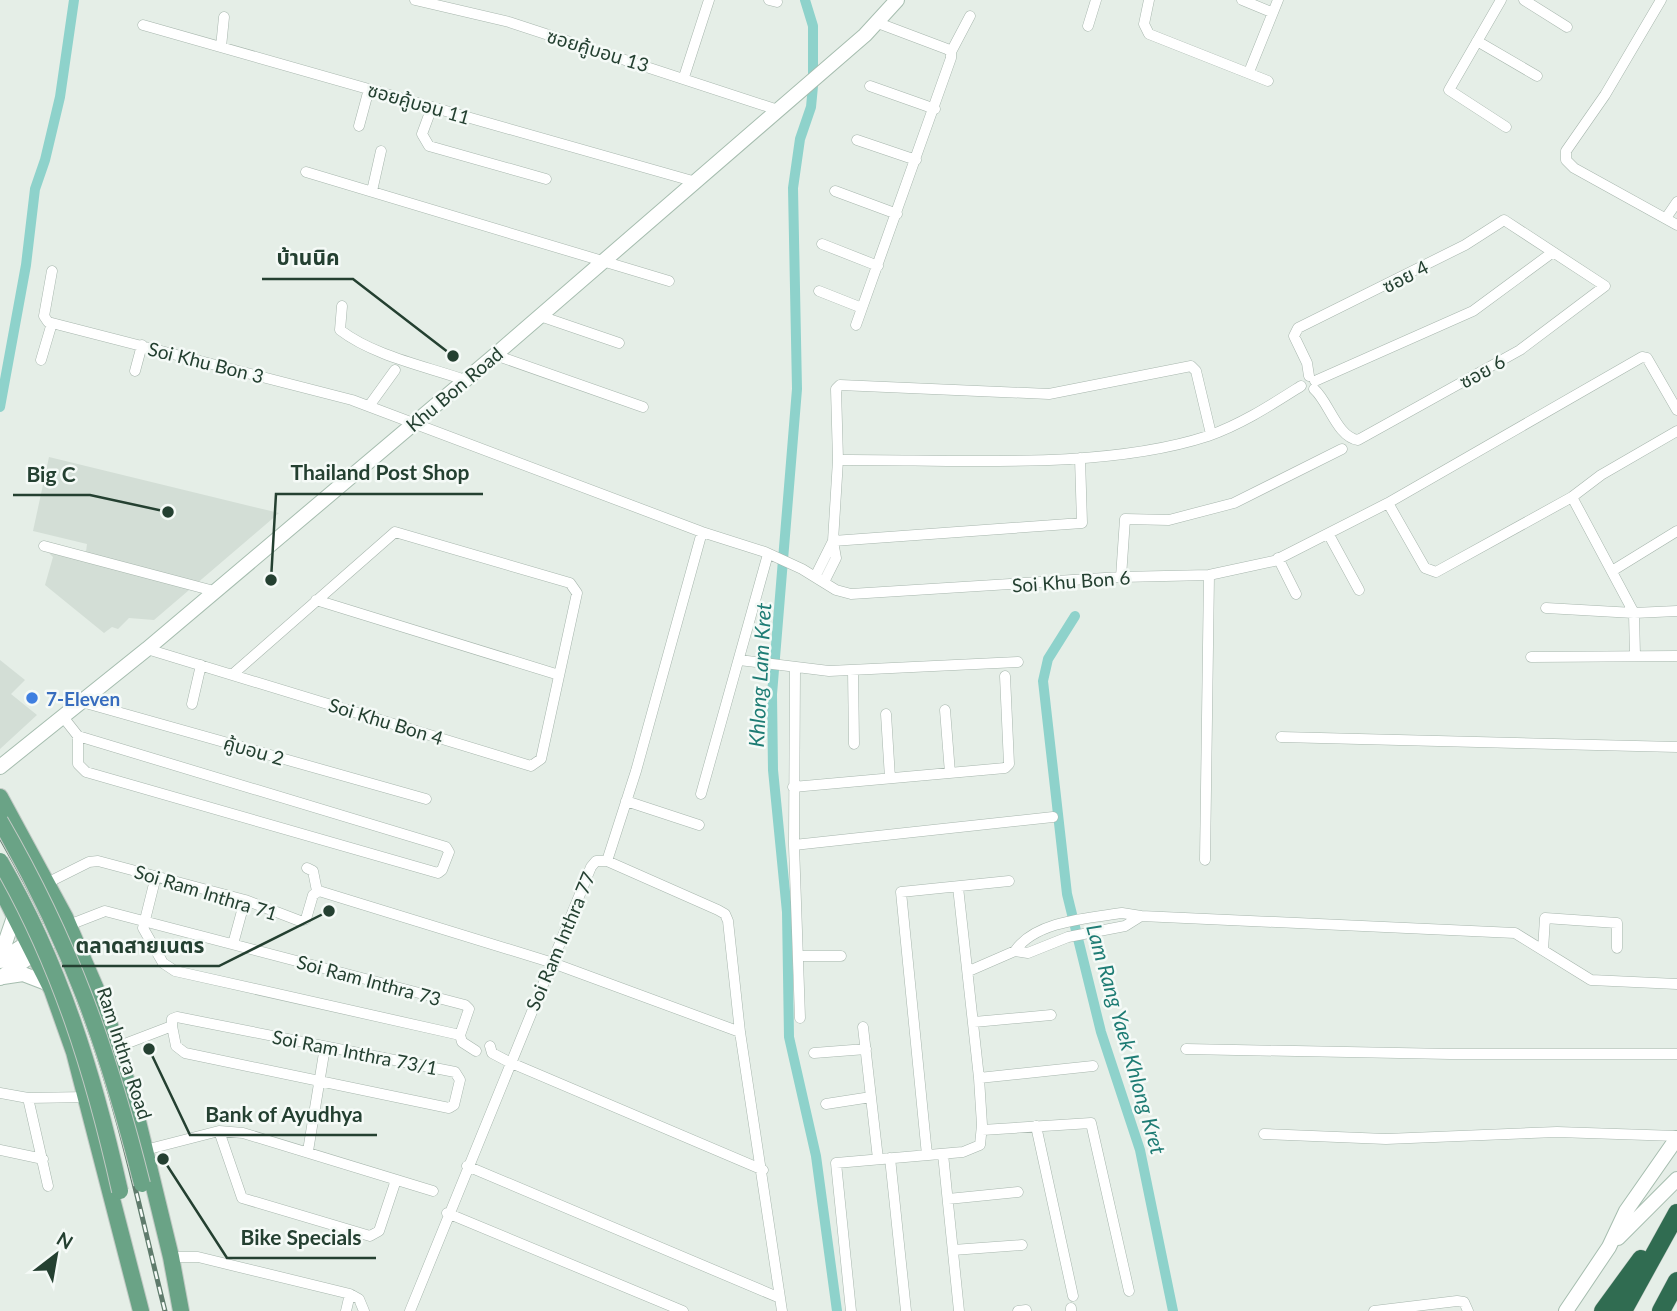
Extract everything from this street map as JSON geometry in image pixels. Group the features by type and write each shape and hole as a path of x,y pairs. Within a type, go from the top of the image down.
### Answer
{"highway":[{"path":"1623,1311 1677,1213"},
{"path":"1602,1311 1666,1230"},
{"path":"1661,1311 1677,1282"},
{"path":"1673,1311 1677,1282"}],"main road":[{"name":"Khu Bon Road","path":"0,767 147,649 606,261 878,23 897,0"},
{"name":"Ram Inthra Road","path":"0,797 68,923 95,984 117,1047 172,1257 179,1311"},
{"name":"Ram Inthra Road","path":"0,821 48,908 87,997 107,1055 179,1311"},
{"name":"Ram Inthra Road","path":"0,861 31,920 69,1006 100,1103 148,1311"},
{"path":"2,891 22,901 30,899 45,878"},
{"path":"2,891 51,987 87,1097 141,1311"},
{"path":"0,959 15,914"},
{"path":"1,977 32,947 68,923"},
{"path":"0,959 32,947"},
{"path":"1,977 23,974 51,987"},
{"path":"51,987 60,979 73,975 95,984"},
{"path":"1566,1311 1609,1247 1626,1211 1677,1137"},
{"path":"1663,1156 1661,1174 1669,1180 1677,1177"},
{"path":"1609,1247 1677,1177"}],"street":[{"name":"ซอยคู้บอน 13","path":"415,0 452,5 509,22 684,77 778,110"},
{"path":"684,77 709,0"},
{"path":"1088,26 1096,0"},
{"path":"1149,0 1144,24 1149,34 1268,81"},
{"path":"1242,0 1271,12"},
{"path":"1249,72 1278,0"},
{"path":"1501,0 1449,90 1506,127"},
{"path":"1524,0 1567,27"},
{"path":"1661,0 1605,95 1566,151 1566,160 1574,168 1677,225"},
{"path":"856,325 935,109 951,52 970,16"},
{"path":"220,47 224,17"},
{"path":"878,23 951,52"},
{"name":"ซอยคู้บอน 11","path":"143,25 696,182"},
{"path":"1477,41 1537,76"},
{"path":"870,86 935,109"},
{"path":"359,126 369,89"},
{"path":"432,107 422,135 429,146 546,179"},
{"path":"857,140 916,160"},
{"path":"372,191 381,151"},
{"path":"306,172 668,281"},
{"path":"835,191 897,214"},
{"path":"1666,218 1677,202"},
{"name":"ซอย 4","path":"1313,382 1294,336 1298,328 1465,245 1495,223 1504,220 1553,252"},
{"path":"822,244 878,266"},
{"path":"838,460 1080,458 1172,444 1211,434 1246,420 1301,386 1304,377 1313,382 1473,311 1553,252"},
{"name":"ซอย 6","path":"1313,382 1343,431 1350,439 1358,440 1520,351 1604,289 1604,284 1553,252"},
{"path":"41,360 52,323 44,316 52,271"},
{"path":"820,291 862,308"},
{"path":"342,306 340,330 362,344 465,380"},
{"path":"540,317 619,343"},
{"name":"Soi Khu Bon 3","path":"52,323 369,406 414,422"},
{"path":"135,371 142,345"},
{"path":"495,355 643,407"},
{"name":"Soi Khu Bon 6","path":"414,422 702,533 773,556 851,594 1121,577 1209,575 1278,558 1329,535 1388,503 1642,357 1647,358 1677,410"},
{"path":"819,580 833,541 838,460 836,389 840,385 1049,394 1191,366 1196,371 1211,434"},
{"path":"369,406 395,370"},
{"path":"1388,503 1425,568 1436,572 1572,498 1601,475 1677,431"},
{"path":"1121,577 1125,519 1169,520 1234,503 1342,449"},
{"path":"833,541 1082,523 1080,458"},
{"path":"1572,498 1634,613 1635,656"},
{"path":"1612,571 1677,531"},
{"name":"Soi Khu Bon 4","path":"147,649 531,765 537,764 541,759 577,593 570,583 395,532 316,600"},
{"name":"Soi Ram Inthra 77","path":"410,1311 447,1213 591,867 596,861 607,861 702,533"},
{"path":"1329,535 1359,590"},
{"path":"44,546 214,591"},
{"path":"701,794 739,660 773,556"},
{"path":"1278,558 1296,594"},
{"path":"1205,860 1209,575"},
{"path":"233,674 316,600 559,675"},
{"path":"1546,608 1634,613 1677,611"},
{"path":"1531,657 1677,656"},
{"path":"739,660 794,669 853,670 1018,663"},
{"path":"192,704 201,665"},
{"path":"794,669 793,787 800,1018"},
{"path":"853,670 854,744"},
{"path":"793,787 1008,767 1005,676"},
{"name":"คู้บอน 2","path":"82,702 426,799"},
{"path":"944,710 950,773"},
{"path":"886,714 890,778"},
{"path":"63,718 78,736 446,848 449,852 442,870 438,873 86,772 78,764 78,736"},
{"path":"1281,737 1677,747"},
{"path":"626,801 699,825"},
{"path":"794,845 1053,817"},
{"name":"Soi Ram Inthra 71","path":"45,878 94,860 245,900 300,921 306,919 317,891"},
{"path":"607,861 725,914 782,1311"},
{"path":"307,868 313,871 317,891 550,962 740,1032"},
{"path":"156,876 143,928 163,963 175,971 460,1035 462,1042 476,1051"},
{"path":"928,1155 901,892 1009,881"},
{"path":"852,1311 836,1163 963,1152 980,1145 982,1130 979,1078 958,887"},
{"path":"233,944 245,900"},
{"name":"Soi Ram Inthra 73","path":"68,923 101,911 468,1006 463,1033 460,1035"},
{"path":"969,971 1015,951 1022,941 1064,923 1122,913 1515,933 1591,980 1677,984"},
{"path":"1015,951 1028,953 1068,937 1125,926 1141,916"},
{"path":"1543,950 1545,918 1617,923 1617,948"},
{"path":"799,956 841,956"},
{"path":"974,1022 1051,1015"},
{"name":"Soi Ram Inthra 73/1","path":"177,1017 325,1046 455,1072 460,1080 454,1105 449,1108 185,1053 177,1046 172,1019 177,1017"},
{"name":"Soi Ram Inthra 73/1","path":"117,1047 172,1026"},
{"path":"863,1027 878,1159"},
{"path":"308,1151 317,1081 325,1046"},
{"path":"490,1046 492,1053 509,1062 763,1170"},
{"path":"814,1053 866,1049"},
{"path":"1186,1049 1451,1054 1677,1054"},
{"path":"979,1078 1093,1066"},
{"path":"0,1093 28,1098 87,1097"},
{"path":"825,1104 871,1097"},
{"path":"28,1098 48,1186"},
{"path":"982,1130 1091,1123 1129,1291"},
{"path":"1036,1126 1073,1296"},
{"path":"145,1150 219,1131 243,1133 433,1191"},
{"path":"219,1131 242,1198 370,1236 379,1231 397,1180"},
{"path":"1264,1134 1386,1139 1557,1132 1677,1137"},
{"path":"0,1150 43,1159"},
{"path":"943,1154 959,1311"},
{"path":"890,1158 906,1311"},
{"path":"467,1166 780,1298"},
{"path":"948,1199 1018,1192"},
{"path":"447,1213 682,1311"},
{"path":"953,1250 1022,1245"},
{"path":"172,1257 198,1257 350,1294 359,1299 364,1311"},
{"path":"346,1311 350,1294"},
{"path":"1374,1311 1457,1301 1464,1302 1468,1311"},
{"path":"1018,1311 1026,1310"}],"shaded area":[{"path":"49,457 279,513 154,620 129,618 118,629 112,627 104,633 45,585 53,557 49,553 57,545 86,552 87,544 33,531"},
{"path":"0,660 25,680 11,694 37,715 0,749"}],"waterway":[{"path":"0,407 26,265 35,189 60,97 74,0"},
{"name":"Khlong Lam Kret","path":"805,0 813,26 813,86 811,107 800,139 793,188 797,389 772,694 773,770 787,912 789,1037 816,1156 837,1311"},
{"name":"Lam Rang Yaek Khlong Kret","path":"1075,616 1048,659 1043,681 1067,894 1101,1032 1140,1150 1173,1311"}],"railway":[{"path":"0,836 56,945 97,1050 129,1161 165,1311"}],"place":[{"name":"บ้านนิค","path":"453,356"},
{"name":"Big C","path":"168,512"},
{"name":"Thailand Post Shop","path":"271,580"},
{"name":"7-Eleven","path":"32,698"},
{"name":"ตลาดสายเนตร","path":"329,911"},
{"name":"Bank of Ayudhya","path":"149,1049"},
{"name":"Bike Specials","path":"163,1159"}]}
